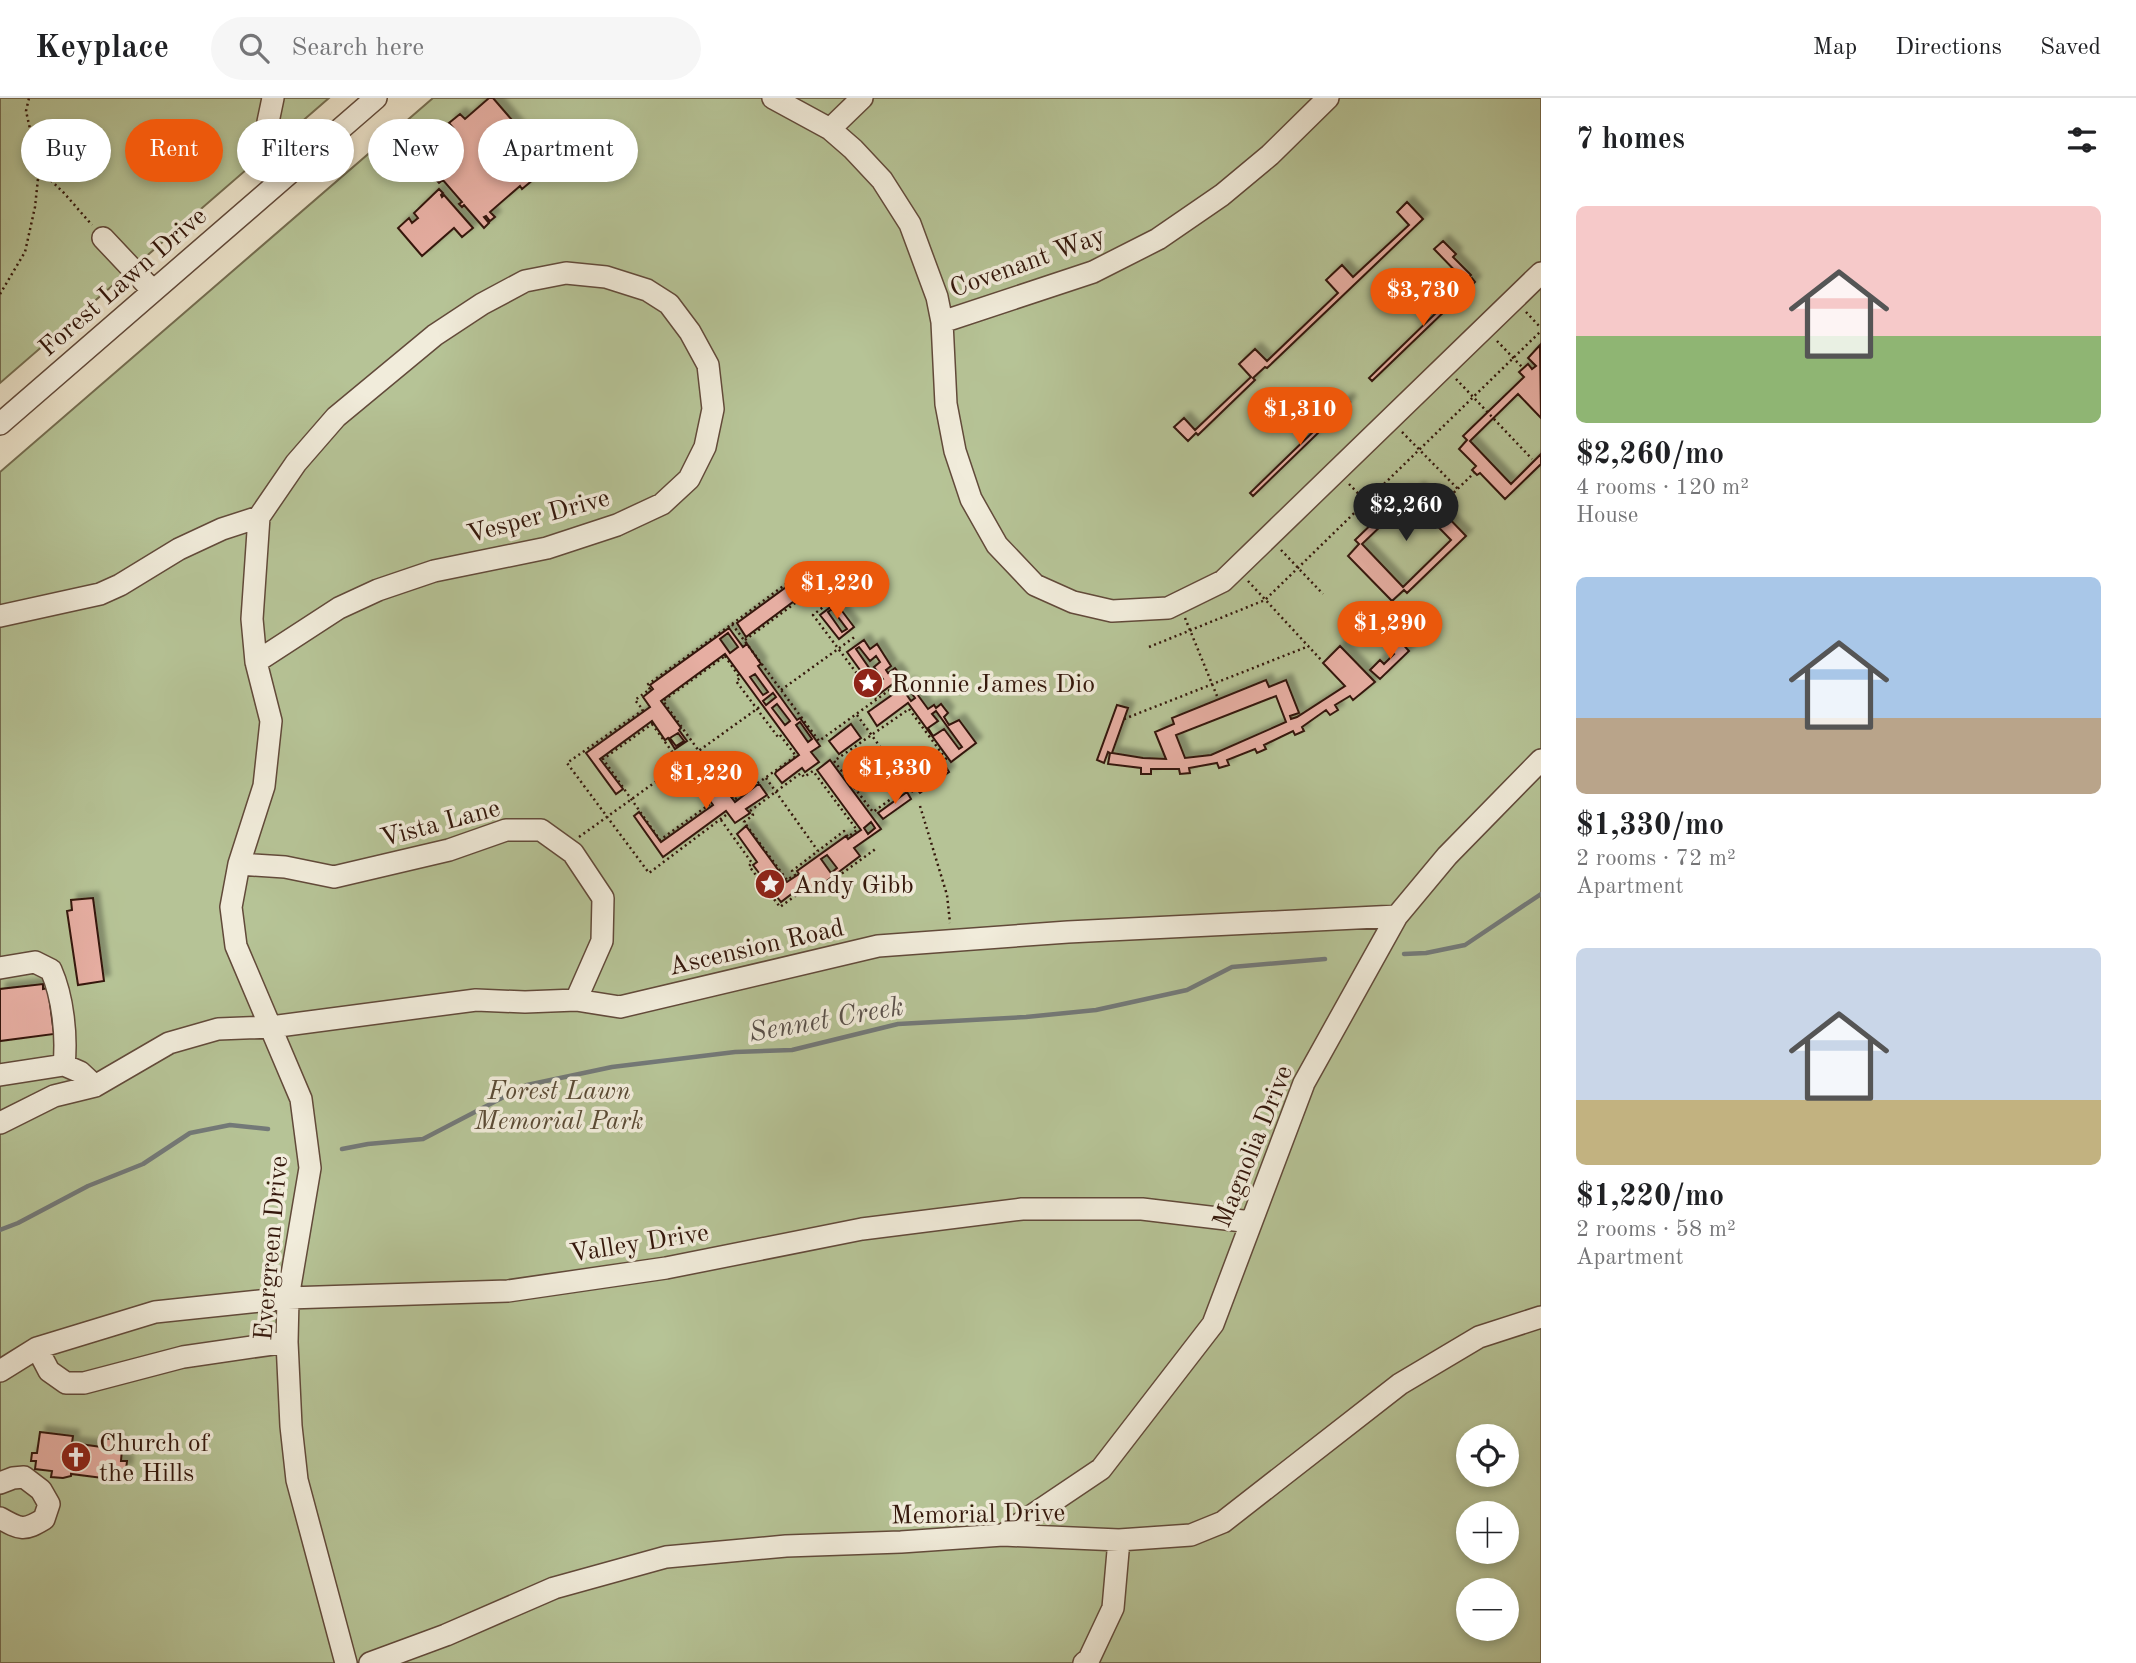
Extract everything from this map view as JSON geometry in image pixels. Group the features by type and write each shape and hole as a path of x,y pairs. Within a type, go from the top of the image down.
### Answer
{"street":[{"path":"269,119 274,98"},
{"name":"Forest Lawn Drive","path":"352,119 376,98"},
{"path":"773,98 830,128 853,149 882,180 910,224 937,298 942,322 946,404 955,451 971,499 997,545 1035,585 1073,602 1112,611 1168,608 1223,581 1514,300 1539,280"},
{"path":"830,128 862,98"},
{"name":"Covenant Way","path":"942,322 1093,272 1158,239 1232,187 1270,155 1328,98"},
{"name":"Forest Lawn Drive","path":"0,424 279,182"},
{"path":"103,238 153,291"},
{"name":"Vesper Drive","path":"256,662 339,608 378,590 434,571 547,548 617,525 662,504 689,479 705,447 713,409 708,365 690,332 669,304 647,290 607,277 566,273 525,281 482,304 435,335 336,416 296,463 259,517"},
{"path":"0,616 100,594 179,549 222,529 259,517"},
{"name":"Evergreen Drive","path":"259,517 251,619 256,662 271,721 264,786 239,864 231,907 236,946 301,1099 310,1168 288,1298 291,1426 297,1480 346,1663"},
{"name":"Magnolia Drive","path":"1003,1535 1101,1469 1213,1324 1304,1083 1397,916 1447,856 1541,760"},
{"name":"Vista Lane","path":"239,864 285,867 334,877 449,850 506,830 541,830 573,853 603,898 602,941 576,1000"},
{"name":"Ascension Road","path":"0,1123 54,1096 94,1086 169,1043 218,1030 271,1027 476,1000 576,1000 620,1007 878,946 1068,932 1397,916"},
{"path":"0,968 35,962 51,970 56,981 66,1042 64,1065"},
{"path":"0,1075 64,1065 80,1072 94,1086"},
{"name":"Valley Drive","path":"0,1371 37,1348 155,1312 288,1298 508,1291 666,1268 862,1229 1022,1209 1142,1209 1251,1222"},
{"name":"Memorial Drive","path":"370,1663 446,1635 554,1588 666,1556 786,1546 1003,1535 1119,1541 1191,1535 1223,1522 1400,1384 1479,1337 1541,1317"},
{"path":"37,1348 49,1371 66,1383 83,1383 183,1357 287,1342"},
{"path":"0,1483 24,1477 41,1490 49,1504 44,1518 29,1528 15,1527 0,1518"},
{"path":"1084,1663 1113,1608 1119,1541"}],"path":[{"path":"28,119 26,111 29,98"},
{"path":"0,293 24,252 35,207 38,182"},
{"path":"53,182 103,238"},
{"path":"1149,647 1265,600 1541,330 1514,300"},
{"path":"1485,328 1522,367"},
{"path":"1444,367 1532,459"},
{"path":"1390,419 1458,489"},
{"path":"1337,471 1380,515"},
{"path":"1442,504 1474,474"},
{"path":"1269,537 1323,594"},
{"path":"726,816 649,873 567,762 643,710 635,700 650,689 647,685 809,567 832,600 814,615 877,700"},
{"path":"1236,568 1322,661"},
{"path":"745,640 821,584"},
{"path":"1179,603 1217,696"},
{"path":"732,624 819,741 902,681"},
{"path":"781,690 856,636"},
{"path":"1124,719 1309,646"},
{"path":"725,656 740,678 736,681 759,707 778,737 780,735 796,756 734,800 699,750 663,701 725,656"},
{"path":"565,847 759,707"},
{"path":"909,709 946,759 908,786 873,812 834,761 909,709"},
{"path":"857,715 915,795"},
{"path":"652,724 680,764 710,804 660,840 603,759 652,724"},
{"path":"813,771 857,830 848,836 844,831 818,851 792,871 795,875 787,880 744,822 753,815 750,811 775,791 801,773 804,777 813,771"},
{"path":"766,778 818,851"},
{"path":"920,806 947,895 951,941"},
{"path":"720,820 752,863 749,866 780,907 806,888 812,895 877,848"}],"green space":[{"path":"0,98 329,98 305,119 237,119 237,178 0,383"},
{"name":"Forest Lawn Memorial Park","path":"433,98 1541,98 1541,1663 0,1663 0,472 336,182 354,182 354,166 368,154 368,182 464,182 464,119 409,119"}],"building":[{"path":"489,98 493,98 511,119 478,119 478,182 530,182 522,189 520,186 490,212 495,217 490,221 484,217 489,223 484,228 464,205 462,207 459,204 462,202 445,182 464,182 464,119 454,119 460,114 465,119"},
{"path":"439,189 443,193 442,197 444,195 473,228 462,237 454,228 422,256 398,228 409,218 412,223 418,218 414,213"},
{"path":"1407,202 1423,219 1267,368 1253,378 1255,380 1198,435 1196,433 1188,441 1174,427 1184,418 1195,430 1251,377 1239,364 1255,349 1267,361 1338,293 1326,280 1342,265 1353,277 1409,225 1397,212"},
{"path":"1443,241 1456,254 1453,257 1471,275 1465,281 1434,249"},
{"path":"1472,278 1475,282 1372,381 1369,378"},
{"path":"1540,345 1541,418 1518,394 1470,441 1511,484 1541,454 1541,464 1505,499 1480,473 1477,475 1472,470 1476,466 1459,449 1467,440 1463,436 1524,377 1519,372 1528,364 1532,369 1536,366 1528,358"},
{"path":"1347,399 1350,402 1253,496 1250,493"},
{"path":"1418,488 1435,505 1439,502 1444,507 1441,510 1466,536 1407,593 1404,590 1392,601 1348,556 1359,544 1355,540 1406,491 1410,495","holes":["1410,498 1451,540 1403,587 1362,544"]},
{"path":"804,574 813,587 746,637 737,623"},
{"path":"836,603 854,627 839,639 820,615","holes":["832,609 847,629 842,632 828,612"]},
{"path":"729,628 743,647 747,644 761,664 758,666 797,720 800,718 820,746 811,752 819,762 805,772 802,768 782,783 776,772 799,755 725,654 661,701 687,741 675,749 652,721 600,759 623,789 616,794 586,753 650,707 643,697 653,689 650,685","holes":["728,633 738,647 730,653 720,639","755,674 768,692 763,695 750,677","773,693 776,697 766,705 763,701","777,704 790,721 785,725 772,708","800,722 812,739 808,742 796,725","678,733 684,741 676,746 670,738"]},
{"path":"864,640 870,649 877,644 891,666 886,670 888,673 895,668 902,677 878,695 847,652","holes":["859,647 870,661 876,656 880,662 874,667 883,679 879,682 856,649"]},
{"path":"1400,641 1409,651 1380,679 1370,670 1380,660 1384,664 1394,654 1390,651"},
{"path":"1340,646 1375,682 1353,700 1350,696 1335,705 1338,710 1330,715 1326,710 1302,727 1304,731 1295,735 1293,731 1264,745 1266,749 1257,753 1255,749 1227,760 1229,765 1219,768 1217,763 1189,768 1190,773 1180,774 1179,769 1151,769 1151,774 1141,774 1141,768 1108,764 1108,752 1104,763 1097,760 1117,705 1128,708 1112,753 1166,759 1155,732 1174,724 1172,718 1266,680 1269,687 1286,680 1299,713 1290,716 1291,719 1297,717 1345,686 1323,663","holes":["1276,696 1286,722 1211,755 1185,758 1176,735"]},
{"path":"909,683 928,709 941,704 948,713 944,717 949,725 959,720 976,743 951,762 908,703 877,726 868,712","holes":["908,688 915,698 911,701 904,691","936,711 962,747 959,749 944,729 933,736 928,728 938,721 932,714"]},
{"path":"851,724 861,738 839,754 829,741"},
{"path":"830,760 881,829 854,848 860,856 812,892 806,883 781,902 753,865 757,862 737,834 746,826 787,882 799,874 797,871 846,836 848,839 861,830 817,770","holes":["871,822 875,828 868,834 864,828","827,855 837,868 831,873 821,859"]},
{"path":"944,764 949,772 920,793 914,786"},
{"path":"705,765 735,802 757,785 760,785 767,795 746,809 750,813 735,823 726,811 663,857 634,816 639,812 661,842 713,805 693,773","holes":["704,768 710,776 702,782 696,774"]},
{"path":"907,792 911,799 883,819 878,813"},
{"path":"93,898 104,981 78,985 67,911 72,910 71,900"},
{"path":"43,984 43,989 48,988 54,1034 0,1041 0,989"},
{"name":"Church of the Hills","path":"40,1432 73,1436 72,1443 102,1447 103,1438 118,1440 117,1449 122,1449 121,1461 127,1461 126,1470 119,1469 118,1480 71,1474 63,1478 51,1477 52,1471 35,1469 36,1461 31,1461 32,1453 37,1453"}],"waterway":[{"name":"Sennet Creek","path":"1404,954 1426,953 1465,945 1541,894"},
{"name":"Sennet Creek","path":"342,1149 423,1139 527,1085 612,1067 735,1052 792,1050 898,1024 1096,1010 1187,990 1232,967 1325,959"},
{"name":"Sennet Creek","path":"0,1230 88,1186 143,1164 190,1133 230,1125 268,1129"}],"place":[{"name":"Ronnie James Dio","path":"868,683"},
{"name":"Andy Gibb","path":"770,884"},
{"name":"Church of the Hills","path":"76,1457"}]}
